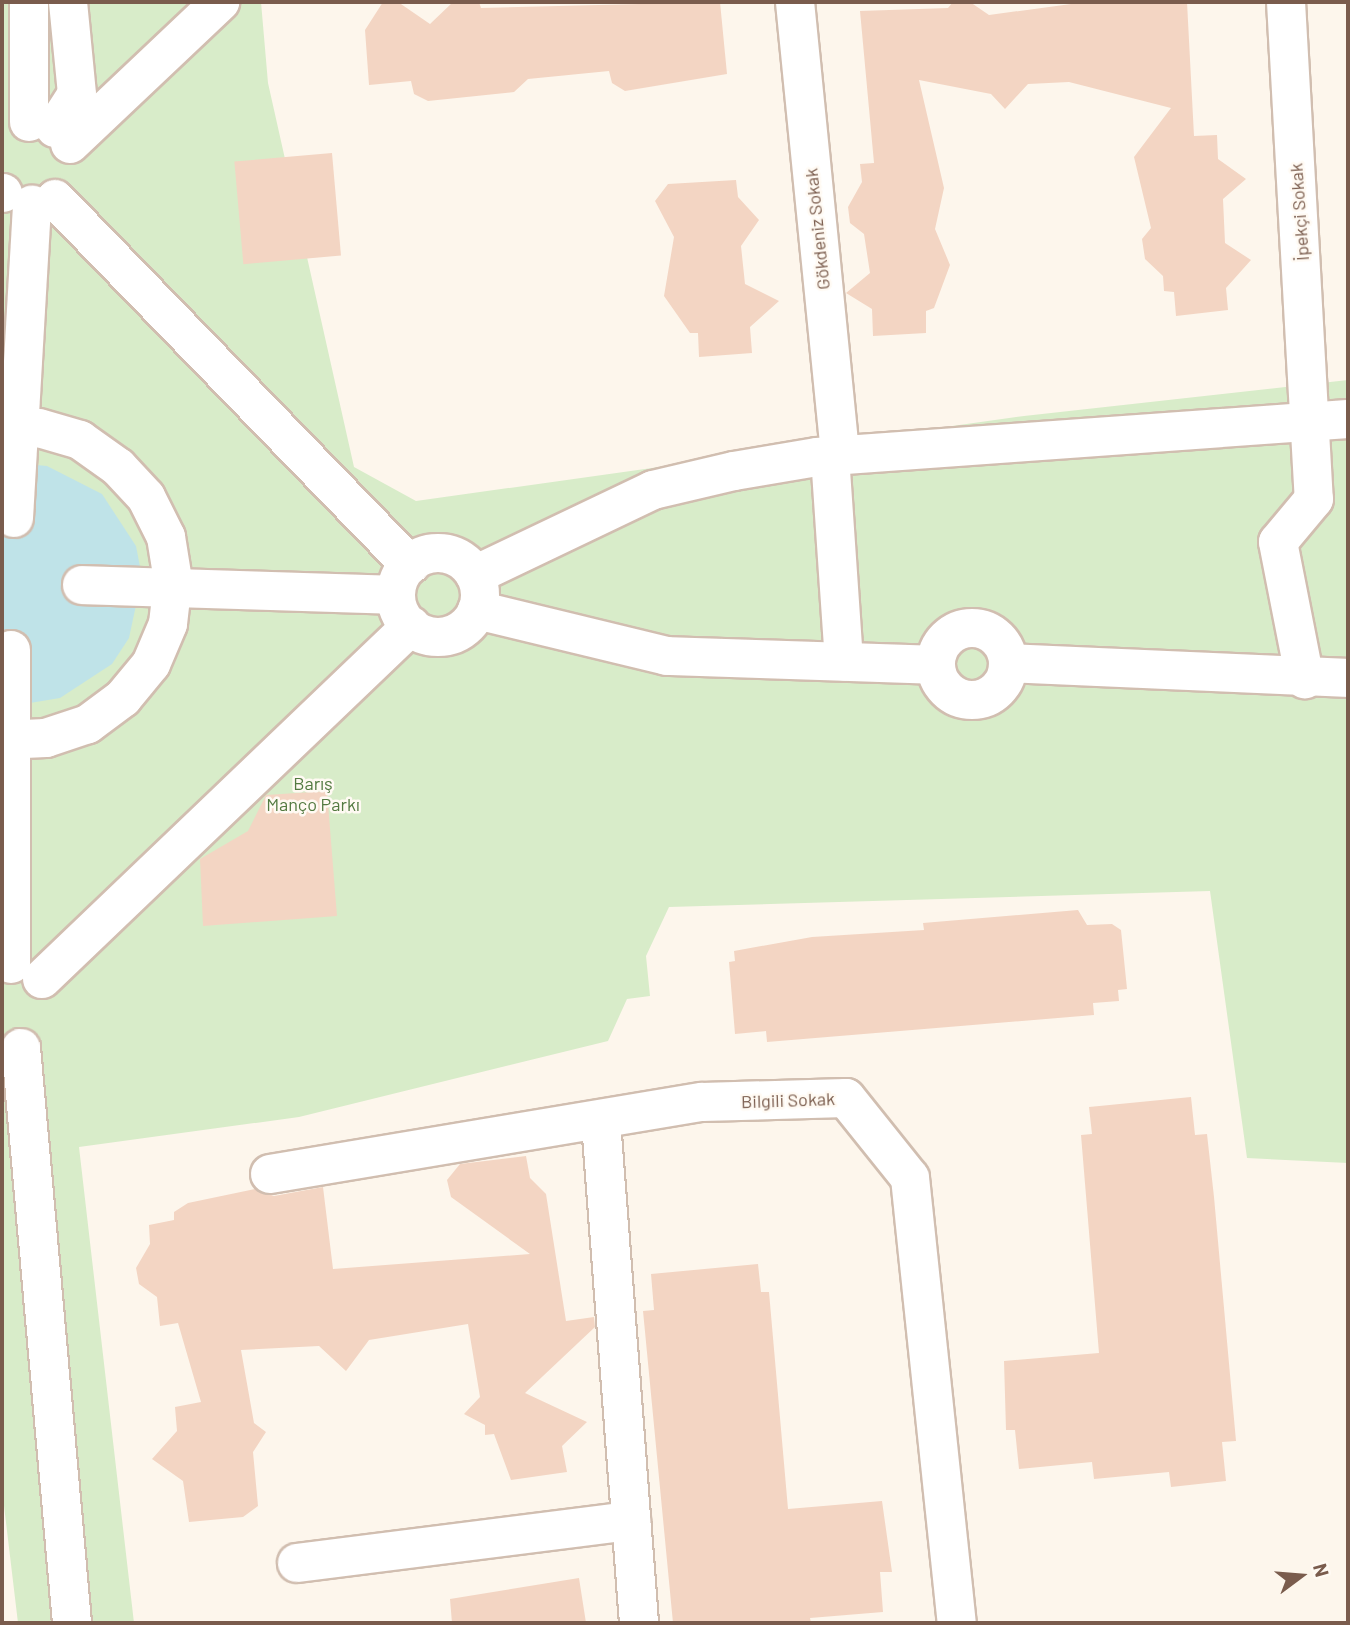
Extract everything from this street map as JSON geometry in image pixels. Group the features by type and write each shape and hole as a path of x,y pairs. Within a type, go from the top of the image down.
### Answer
{"street":[{"path":"29,2 51,132"},
{"path":"51,132 77,94 68,2"},
{"path":"51,132 220,2"},
{"name":"Gökdeniz Sokak","path":"795,2 835,456 844,662"},
{"name":"İpekçi Sokak","path":"1286,2 1331,421 1314,499 1278,542 1305,679"},
{"path":"23,198 405,595 426,636 447,636 466,627 476,592 653,490 835,456 1331,421"},
{"path":"14,518 11,427 23,198"},
{"path":"5,740 46,738 88,724 123,698 151,664 168,624 173,586 166,537 146,496 80,440 11,427"},
{"path":"11,650 5,740 26,971 405,595 441,553 476,592 667,656 936,665"},
{"path":"82,585 405,595"},
{"path":"969,628 991,634 1008,663 1002,685 971,701 947,692 936,665 947,637 969,628"},
{"path":"1008,663 1305,679 1348,678"},
{"path":"21,1048 72,1623"},
{"name":"Bilgili Sokak","path":"270,1174 601,1122 702,1102 846,1098 910,1178 957,1623"},
{"path":"601,1122 639,1623"},
{"path":"297,1563 631,1521"}],"green space":[{"name":"Barış Manço Parkı","path":"2,2 261,2 268,83 354,467 416,501 1024,416 1348,380 1348,1163 1247,1158 1210,891 669,907 646,956 650,996 627,999 608,1041 299,1117 79,1147 134,1623 18,1623 2,1489"}],"water":[{"path":"15,463 47,466 102,494 136,546 142,577 129,638 112,664 60,698 24,704 2,702 2,466"}],"building":[{"path":"383,2 398,2 430,24 453,2 479,2 481,8 720,2 727,74 625,91 612,83 609,71 528,79 514,92 428,101 414,94 411,81 369,85 365,30"},
{"path":"953,2 970,2 989,15 1071,4 1187,2 1194,136 1217,135 1218,159 1246,179 1223,199 1225,243 1251,260 1226,288 1228,310 1176,316 1174,292 1164,291 1163,276 1145,259 1142,239 1151,228 1134,157 1171,108 1069,82 1028,84 1005,109 991,94 919,80 944,188 935,229 950,265 934,308 926,311 926,333 873,336 872,309 846,293 870,273 864,234 850,223 848,207 862,182 860,164 874,163 860,11 948,8"},
{"path":"332,153 341,256 243,264 234,162"},
{"path":"736,180 738,197 759,220 741,246 745,284 779,301 750,327 752,353 699,357 698,333 690,333 664,296 674,237 655,201 668,184"},
{"path":"327,791 337,916 203,926 200,859 248,831 266,795"},
{"path":"1078,910 1087,925 1112,924 1121,930 1127,989 1118,990 1119,1001 1093,1003 1094,1015 767,1042 766,1031 735,1034 729,962 735,961 734,951 812,937 924,930 923,923"},
{"path":"1191,1097 1195,1135 1207,1134 1214,1197 1236,1441 1222,1442 1226,1481 1171,1487 1169,1472 1094,1479 1092,1462 1019,1469 1015,1430 1006,1430 1004,1361 1099,1353 1081,1135 1092,1134 1089,1107"},
{"path":"526,1156 530,1178 546,1194 566,1321 594,1317 595,1327 525,1393 587,1422 562,1446 567,1472 511,1480 494,1434 485,1435 485,1425 464,1414 480,1397 468,1324 369,1340 346,1371 319,1346 241,1350 254,1423 266,1432 253,1452 258,1506 243,1517 189,1522 183,1481 152,1459 177,1431 175,1407 201,1402 178,1323 160,1326 157,1297 139,1284 136,1268 150,1244 149,1225 174,1220 174,1212 188,1203 255,1189 274,1196 323,1187 333,1269 530,1254 451,1197 447,1180 460,1164"},
{"path":"758,1264 761,1292 769,1292 788,1509 882,1501 892,1572 880,1572 883,1612 810,1618 811,1623 673,1623 643,1311 654,1310 651,1274"},
{"path":"579,1578 586,1623 452,1623 450,1599"}]}
